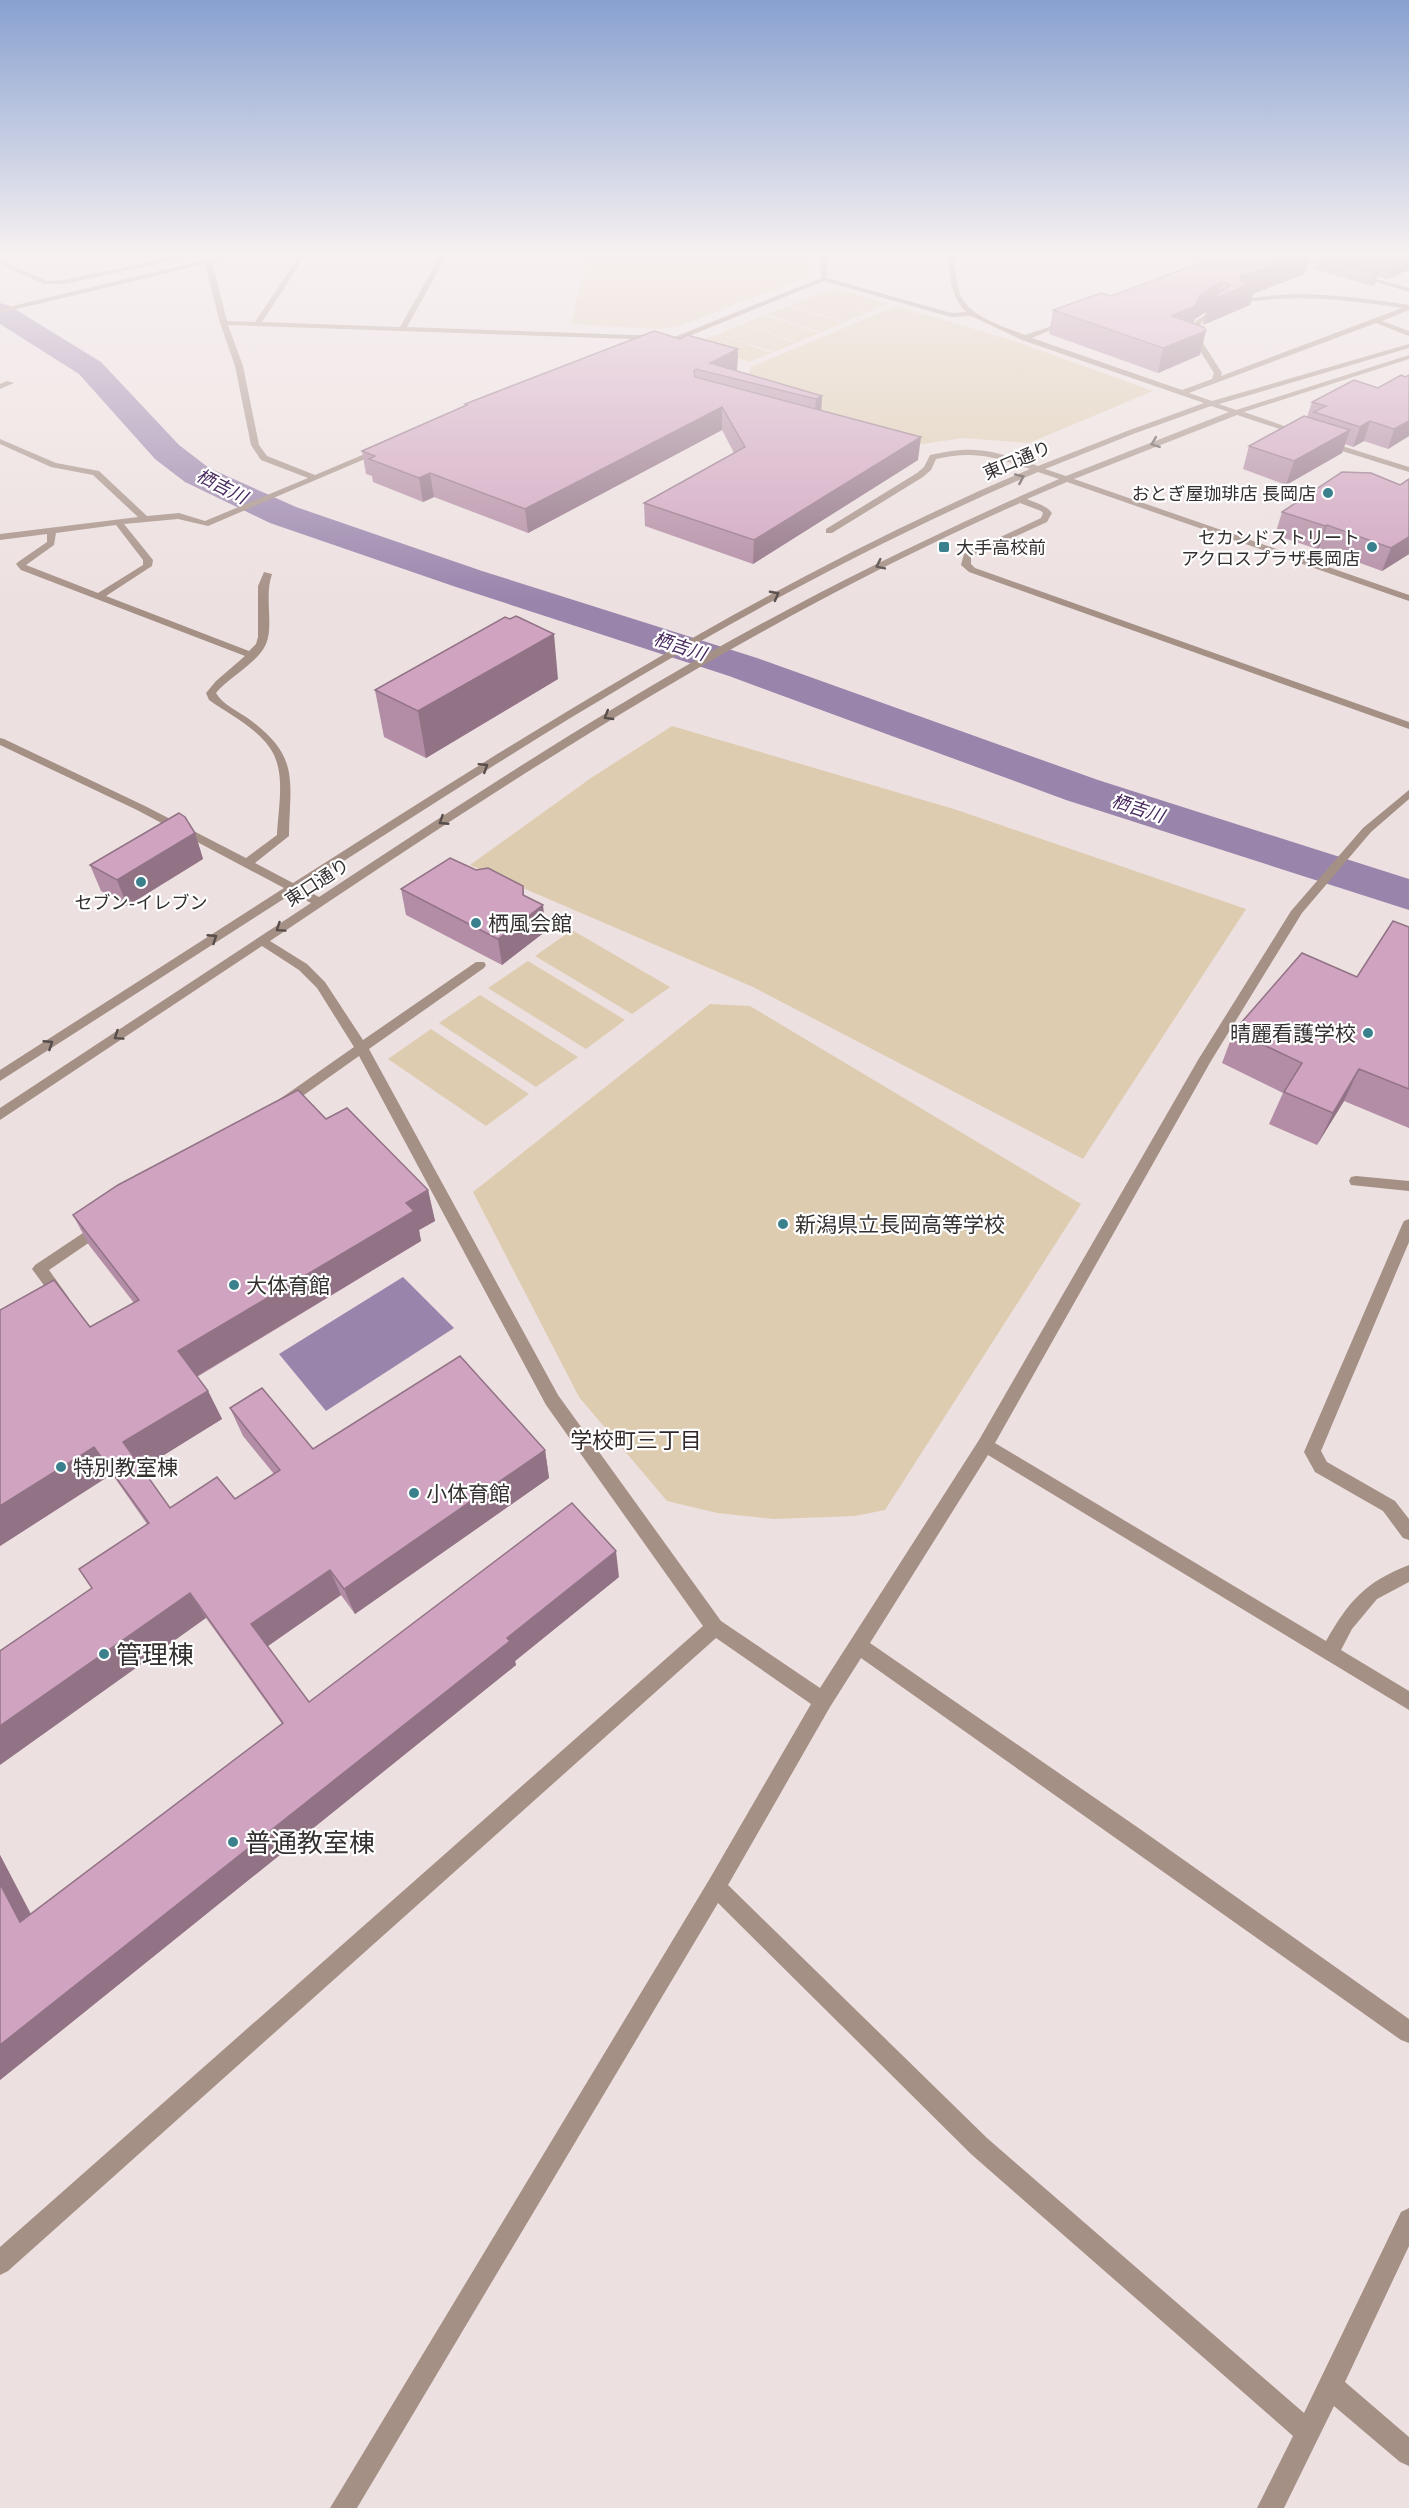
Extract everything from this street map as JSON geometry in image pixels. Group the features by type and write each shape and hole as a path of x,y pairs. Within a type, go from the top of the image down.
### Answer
{"street":[{"path":"240,370 255,445 264,458 313,477"},
{"path":"1116,370 1310,438"},
{"path":"1216,370 1218,373 1216,379"},
{"path":"1182,393 1242,370"},
{"name":"東口通り","path":"0,1076 292,887 631,677 723,624 871,546 1041,468 1210,404 1327,370"},
{"name":"東口通り","path":"0,1114 319,902 555,749 751,633 875,567 1067,477 1234,413 1363,370"},
{"path":"0,387 10,383"},
{"path":"0,441 54,465 96,473 145,519"},
{"path":"1321,442 1409,470"},
{"path":"0,537 179,516 205,524 303,481 391,447"},
{"path":"829,531 920,475 928,468 929,456 958,451 988,452 1041,468 1409,597"},
{"path":"1018,499 1044,509 1048,513 1044,520 967,556 966,565 972,570 1409,726"},
{"path":"100,596 147,566 148,560 119,523"},
{"path":"52,532 51,543 25,560 21,564 24,568 100,596 180,630 252,655"},
{"path":"248,862 283,836 284,781 281,758 268,741 213,698 211,693 218,684 245,666 261,645 263,586 267,574"},
{"path":"0,741 43,764 139,807 248,862 319,902"},
{"path":"344,2508 716,1887 824,1701 985,1445 1205,1060 1300,908 1363,836 1409,794"},
{"path":"262,940 303,968 321,985 362,1049 552,1400 715,1627 824,1701"},
{"path":"274,1109 480,965"},
{"path":"1356,1181 1409,1189"},
{"path":"56,1308 65,1303 40,1269 118,1216"},
{"path":"1409,1225 1312,1452 1321,1467 1389,1506 1409,1532"},
{"path":"985,1445 1409,1701"},
{"path":"1329,1652 1346,1623 1371,1593 1409,1573"},
{"path":"0,2263 715,1627"},
{"path":"858,1645 1409,2032"},
{"path":"716,1887 979,2146 1308,2433"},
{"path":"1270,2508 1409,2220"},
{"path":"1330,2386 1409,2452"}],"shaded area":[{"path":"750,370 1095,370 1153,391 1029,443 963,438 915,445 749,395 739,378"},
{"path":"672,726 957,810 1246,909 1083,1159 753,987 470,865 591,778"},
{"path":"572,930 670,987 632,1014 535,956"},
{"path":"528,961 625,1020 586,1049 488,988"},
{"path":"480,995 578,1057 536,1087 439,1023"},
{"path":"710,1004 750,1006 1081,1204 885,1510 855,1516 773,1519 717,1513 667,1501 579,1397 473,1192"},
{"path":"431,1029 529,1094 486,1126 388,1059"},
{"path":"403,1277 454,1328 326,1411 279,1354"}],"building":[{"path":"553,370 695,370 695,377 921,437 754,540 644,503 745,447 722,407 525,509 430,473 419,478 369,459 375,456 362,451 467,405 465,404"},
{"path":"700,370 734,370 822,396 816,399"},
{"path":"1401,375 1405,377 1409,375 1409,421 1394,429 1370,421 1360,427 1314,412 1326,406 1312,402 1354,380 1378,388"},
{"path":"1304,416 1350,430 1294,461 1249,446"},
{"path":"1342,472 1371,473 1400,485 1409,479 1409,537 1391,548 1282,512"},
{"path":"516,616 554,634 418,711 375,690 505,617 510,619"},
{"path":"179,813 185,817 195,833 117,880 90,865"},
{"path":"450,858 476,870 488,868 523,886 523,895 543,905 498,939 401,889"},
{"path":"1393,921 1409,927 1409,1089 1359,1069 1333,1113 1284,1092 1302,1063 1234,1031 1302,953 1357,977"},
{"path":"298,1090 326,1119 347,1108 428,1190 406,1203 414,1211 178,1351 208,1391 123,1442 170,1508 217,1477 235,1499 280,1470 230,1408 262,1388 313,1449 460,1356 545,1450 344,1589 330,1570 251,1624 309,1702 572,1503 616,1551 507,1638 510,1641 0,2045 0,1884 20,1922 283,1723 190,1593 0,1726 0,1651 92,1588 79,1569 149,1523 94,1447 0,1506 0,1310 54,1280 90,1327 139,1300 73,1215 118,1185"}],"waterway":[{"name":"栖吉川","path":"92,370 167,452 197,475 283,515 469,579 743,667 1082,790 1409,895"}],"place":[{"name":"おとぎ屋珈琲店 長岡店","path":"1328,493"},
{"name":"大手高校前","path":"944,547"},
{"name":"セカンドストリート アクロスプラザ長岡店","path":"1372,547"},
{"name":"セブン-イレブン","path":"141,882"},
{"name":"栖風会館","path":"476,923"},
{"name":"晴麗看護学校","path":"1368,1033"},
{"name":"新潟県立長岡高等学校","path":"783,1224"},
{"name":"大体育館","path":"234,1285"},
{"name":"特別教室棟","path":"61,1467"},
{"name":"小体育館","path":"414,1493"},
{"name":"管理棟","path":"104,1654"},
{"name":"普通教室棟","path":"233,1842"}],"district":[{"name":"学校町三丁目","path":"636,1440"}]}
